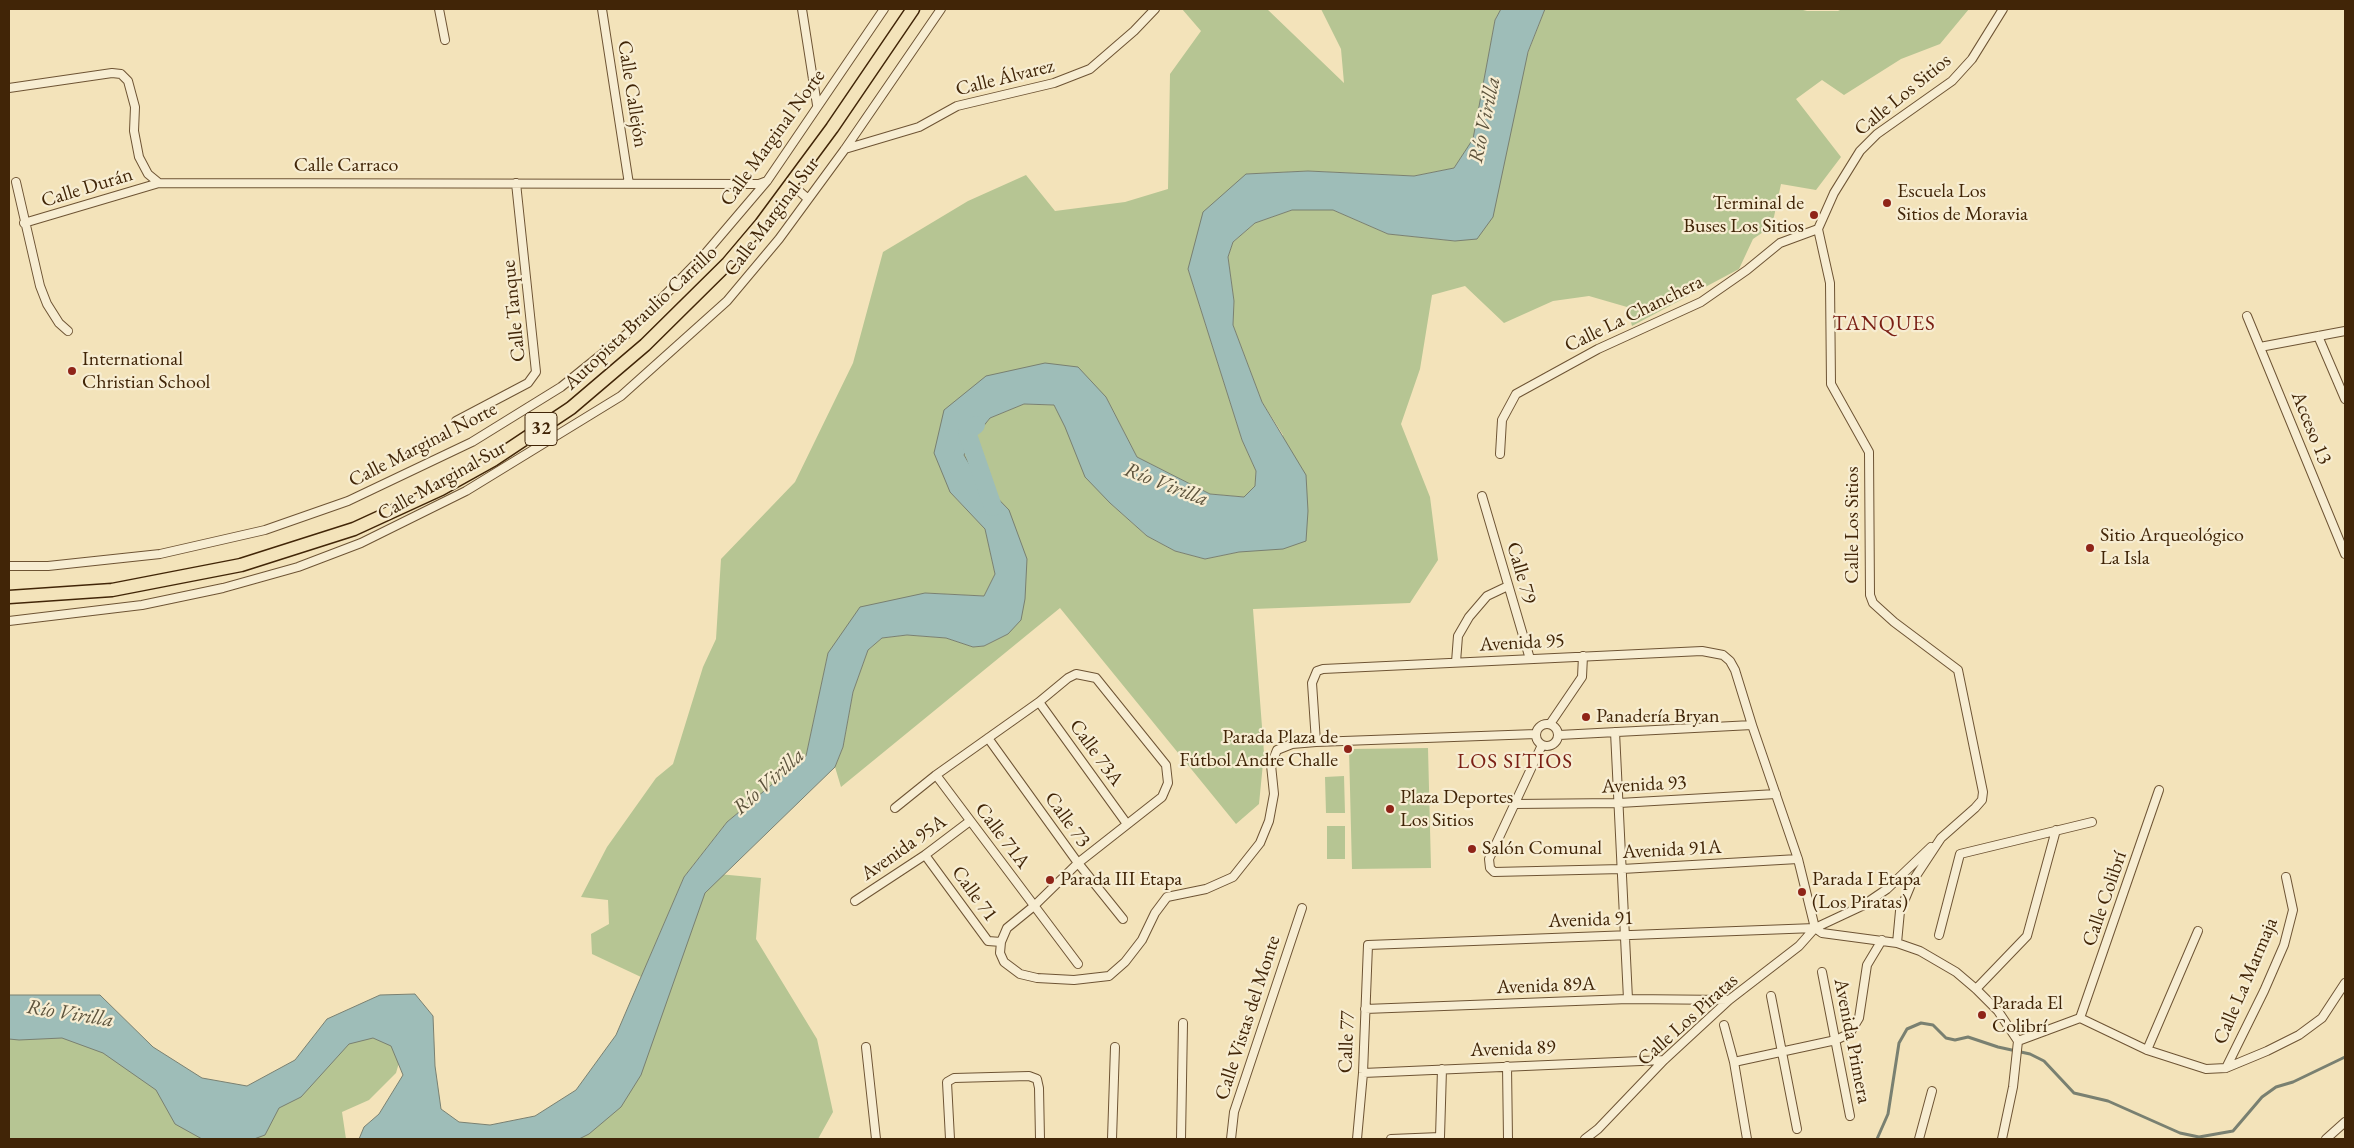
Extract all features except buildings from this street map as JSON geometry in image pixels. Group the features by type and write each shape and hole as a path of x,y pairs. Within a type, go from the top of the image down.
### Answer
{"highway":[{"name":"Autopista Braulio Carrillo","path":"9,597 112,590 241,566 354,529 441,489 493,460 571,408 645,345 728,263 791,184 832,128 913,9"}],"street":[{"path":"439,9 445,40"},
{"name":"Calle Callejón","path":"602,9 629,184"},
{"path":"802,9 817,105"},
{"name":"Calle Marginal Norte","path":"9,566 48,566 160,554 265,530 348,501 472,442 561,387 628,333 704,256 767,181 884,9"},
{"name":"Calle Marginal Sur","path":"9,621 142,605 246,582 298,566 361,543 448,500 621,396 727,301 779,239 807,198 845,149 941,9"},
{"name":"Calle Álvarez","path":"845,149 919,127 951,108 963,104 995,98 1079,74 1098,64 1155,9"},
{"name":"Calle Los Sitios","path":"1897,942 1900,911 1912,882 1941,838 1975,808 1983,796 1964,695 1956,668 1894,622 1873,602 1870,596 1868,452 1831,384 1830,282 1818,229 1834,194 1860,151 1877,134 1952,81 1972,60 2003,9"},
{"path":"9,88 112,73 121,74 128,80 135,107 134,131 139,157 148,174 159,183"},
{"name":"Calle Carraco","path":"159,183 759,184 767,181"},
{"name":"Calle Durán","path":"16,182 24,223 45,298 59,324 68,331"},
{"name":"Calle Durán","path":"24,223 159,183"},
{"name":"Calle Tanque","path":"456,421 528,383 536,372 516,183"},
{"path":"791,184 807,198"},
{"name":"Calle La Chanchera","path":"1500,454 1502,420 1516,394 1598,349 1701,302 1747,270 1780,243 1818,229"},
{"name":"Acceso 13","path":"2247,316 2343,544 2345,554"},
{"path":"2260,347 2345,331"},
{"path":"2318,336 2343,388 2345,399"},
{"path":"441,489 448,500"},
{"name":"Calle 79","path":"1482,496 1530,659"},
{"path":"241,566 246,582"},
{"path":"1456,662 1458,636 1469,617 1487,596 1508,586"},
{"name":"Avenida 95","path":"1316,742 1312,683 1317,672 1331,668 1702,651 1723,655 1730,661 1735,670 1798,859 1815,928"},
{"path":"1550,724 1582,677 1583,656"},
{"path":"894,808 936,775 1039,702 1068,678 1076,674 1096,678 1166,765 1168,783 1162,797 1078,863 1034,906 1007,928 1001,942 1000,953 1004,962 1020,974 1037,978 1074,980 1109,976 1124,962 1142,940 1155,913 1168,897 1206,889 1233,877 1260,843 1269,821 1274,794 1271,765 1277,750 1292,744 1316,742 1536,734"},
{"name":"Calle 73A","path":"1039,702 1127,824"},
{"path":"1542,724 1550,724 1557,728 1559,735 1555,743 1547,746 1539,742 1536,734 1542,724"},
{"path":"1559,735 1752,725"},
{"path":"1615,732 1628,999"},
{"name":"Calle 73","path":"988,738 1078,863 1123,919"},
{"path":"1514,804 1542,745"},
{"name":"Calle 71A","path":"936,775 1078,964"},
{"name":"Calle Colibrí","path":"2080,1018 2159,790"},
{"name":"Avenida 93","path":"1514,804 1619,803 1776,794"},
{"name":"Avenida 91A","path":"1514,804 1489,859 1490,868 1499,873 1622,869 1798,859"},
{"name":"Avenida 95A","path":"855,902 925,855 970,821"},
{"path":"1939,935 1960,854 2092,822"},
{"path":"1976,989 2027,936 2056,830"},
{"path":"1941,838 1887,889 1862,906 1815,928 1822,933 1897,942 1920,951 1956,972 1998,1011 2018,1041 2013,1087 2002,1139"},
{"name":"Calle 71","path":"925,855 988,941 1001,942"},
{"name":"Calle La Marmaja","path":"2226,1068 2264,991 2284,945 2292,910 2286,877"},
{"name":"Calle Vistas del Monte","path":"1231,1139 1234,1112 1302,908"},
{"name":"Avenida 91","path":"1368,945 1815,928"},
{"name":"Calle Los Piratas","path":"1586,1139 1598,1129 1664,1060 1729,1000 1800,946 1815,928"},
{"path":"2147,1050 2198,930"},
{"path":"1734,1062 1844,1038 1855,1026 1861,1007 1866,965 1882,940"},
{"name":"Calle 77","path":"1357,1139 1363,1073 1368,945"},
{"name":"Avenida Primera","path":"1822,972 1850,1116"},
{"path":"2018,1041 2080,1018 2147,1050 2206,1069 2226,1068 2299,1035 2322,1018 2345,984"},
{"path":"1772,996 1797,1129"},
{"name":"Avenida 89A","path":"1365,1009 1628,999 1729,1000"},
{"path":"1182,1139 1183,1023"},
{"path":"1724,1025 1734,1062 1747,1139"},
{"path":"866,1047 876,1139"},
{"path":"1112,1139 1115,1047"},
{"name":"Avenida 89","path":"1363,1073 1664,1060"},
{"path":"1507,1066 1508,1139"},
{"path":"1390,1139 1440,1137 1442,1069"},
{"path":"950,1139 948,1082 954,1078 1029,1076 1037,1080 1039,1088 1040,1139"},
{"path":"1919,1139 1932,1091"},
{"path":"2326,1139 2345,1122"}],"green space":[{"path":"1182,9 1267,9 1344,83 1341,49 1321,9 1501,9 1495,20 1473,140 1454,168 1414,176 1308,171 1246,174 1188,269 1242,440 1256,471 1255,486 1244,497 1210,494 1137,457 1106,397 986,376 950,492 985,528 995,574 984,596 925,593 828,653 806,756 727,822 684,877 641,977 592,954 591,934 609,924 608,900 581,897 607,847 656,778 673,764 703,667 716,639 721,559 795,482 853,363 883,252 968,201 1026,175 1055,211 1125,202 1168,189 1170,74 1201,31"},
{"path":"1545,9 1799,9 1807,11 1838,11 1842,9 1969,9 1940,44 1901,59 1844,95 1822,80 1796,99 1841,157 1816,190 1781,184 1772,226 1753,239 1739,269 1632,326 1627,307 1589,296 1553,301 1504,323 1465,286 1432,295 1420,369 1401,424 1430,497 1438,560 1410,603 1253,609 1264,753 1259,804 1236,824 1060,608 841,787 835,767 843,747 853,692 868,650 882,638 907,635 946,638 973,647 984,646 1008,634 1009,510 976,477 964,455 974,438 990,418 1024,404 1054,405 1110,503 1147,536 1175,551 1205,559 1239,552 1283,435 1262,402 1233,325 1234,301 1228,257 1233,242 1255,223 1292,210 1333,210 1388,234 1455,241"},
{"name":"Plaza Deportes Los Sitios","path":"1428,748 1431,868 1352,869 1349,749"},
{"path":"1344,776 1345,813 1326,813 1325,777"},
{"path":"1327,826 1345,826 1345,859 1327,859"},
{"path":"708,873 761,878 756,939 817,1039 833,1112 818,1139 518,1139 584,1104"},
{"path":"9,1026 61,1031 223,1103 360,1030 404,1046 396,1073 369,1100 342,1112 346,1139 9,1139"}],"water":[{"path":"1501,9 1545,9 1528,52 1493,217 1477,239 1455,241 1388,234 1333,210 1292,210 1255,223 1233,242 1228,257 1234,301 1233,325 1262,402 1306,475 1308,511 1306,541 1283,549 1239,552 1205,559 1175,551 1147,536 1110,503 1085,477 1054,405 1024,404 990,418 974,438 964,455 977,477 1009,510 1027,559 1025,599 1021,620 1008,634 984,646 973,647 946,638 907,635 882,638 868,650 853,692 843,747 835,767 705,893 641,1075 621,1107 589,1134 579,1139 359,1139 364,1127 379,1114 403,1075 391,1046 373,1038 349,1044 301,1097 279,1108 265,1135 254,1139 202,1139 175,1124 156,1090 103,1053 62,1038 9,1039 9,995 100,995 153,1047 202,1078 247,1086 295,1060 327,1019 380,995 415,994 433,1016 435,1066 441,1109 459,1122 490,1125 535,1116 576,1090 616,1035 684,877 727,822 806,756 828,653 860,607 925,593 984,596 995,574 985,529 950,492 934,453 944,410 986,376 1045,363 1078,367 1106,397 1137,457 1210,494 1244,497 1255,486 1256,471 1242,440 1188,269 1203,212 1246,174 1308,171 1414,176 1454,168 1473,139 1495,20"}],"waterway":[{"name":"Río Virilla","path":"976,425 967,432 993,507"},
{"path":"1877,1139 1888,1114 1899,1043 1907,1029 1921,1023 1933,1025 1946,1038 1955,1040 1968,1037 1998,1047 2030,1054 2044,1061 2074,1093 2108,1101 2180,1133 2199,1137 2233,1131 2262,1097 2276,1087 2293,1082 2345,1057"}],"place":[{"name":"Escuela Los Sitios de Moravia","path":"1887,203"},
{"name":"Terminal de Buses Los Sitios","path":"1814,215"},
{"name":"International Christian School","path":"72,371"},
{"name":"Sitio Arqueológico La Isla","path":"2090,548"},
{"name":"Panadería Bryan","path":"1586,717"},
{"name":"Parada Plaza de Fútbol Andre Challe","path":"1348,749"},
{"name":"Plaza Deportes Los Sitios","path":"1390,809"},
{"name":"Salón Comunal","path":"1472,849"},
{"name":"Parada III Etapa","path":"1050,880"},
{"name":"Parada I Etapa (Los Piratas)","path":"1802,892"},
{"name":"Parada El Colibrí","path":"1982,1015"}],"district":[{"name":"TANQUES","path":"1884,324"},
{"name":"LOS SITIOS","path":"1515,762"}]}
